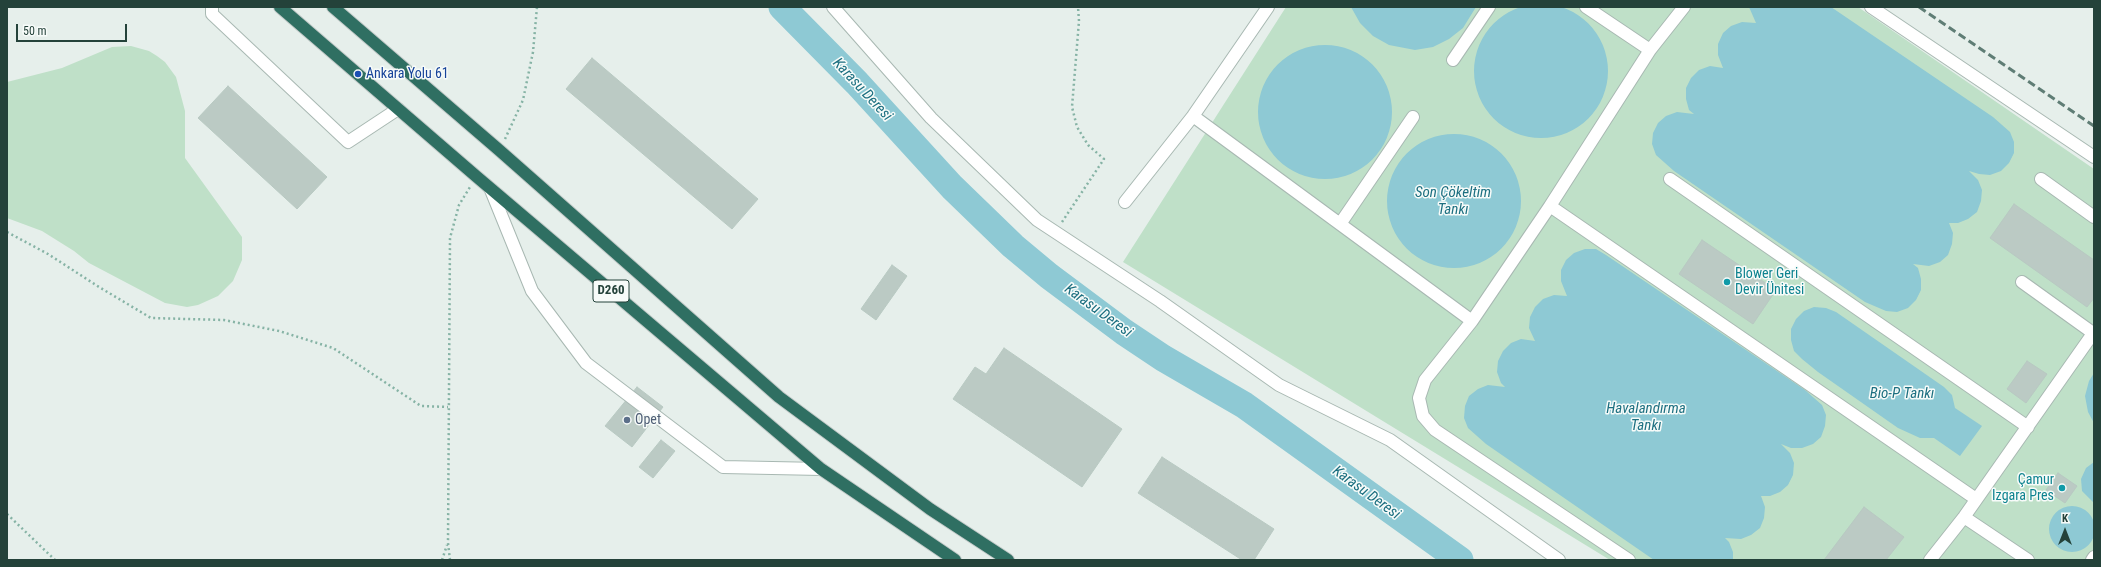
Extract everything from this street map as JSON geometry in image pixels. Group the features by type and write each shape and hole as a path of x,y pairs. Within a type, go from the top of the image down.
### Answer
{"highway":[{"name":"D260","path":"280,7 491,190 821,469 955,560"},
{"name":"D260","path":"333,7 500,150 779,397 930,508 1008,560"}],"lane":[{"path":"212,7 212,14 348,142 398,109"},
{"path":"833,7 931,118 1037,220 1160,301 1279,385 1390,440 1559,560"},
{"path":"1125,202 1193,116 1268,7"},
{"path":"1453,60 1489,7"},
{"path":"1586,7 1650,50"},
{"path":"1629,560 1428,424 1420,407 1421,388 1425,380 1472,321 1550,206 1650,50 1684,7"},
{"path":"1871,7 2094,157"},
{"path":"1193,116 1472,321"},
{"path":"1340,224 1414,117"},
{"path":"1670,179 2028,427"},
{"path":"2041,179 2094,217"},
{"path":"491,190 532,291 586,363 723,467 821,469"},
{"path":"1550,206 1976,499"},
{"path":"1930,560 1964,517 2094,333 2022,282"},
{"path":"1964,517 2028,560"}],"path":[{"path":"500,150 523,100 533,52 537,7"},
{"path":"1055,232 1104,159 1088,145 1077,127 1072,107 1079,21 1078,7"},
{"path":"450,560 448,543 448,407 450,238 459,205 477,177"},
{"path":"7,232 48,254 151,318 224,320 279,331 333,348 421,406 448,407"},
{"path":"7,514 55,560"},
{"path":"442,560 448,543"}],"green space":[{"path":"1286,7 1858,7 2094,169 2094,560 1610,560 1123,262"},
{"path":"131,46 149,51 157,56 165,62 176,77 185,111 185,158 242,237 242,260 233,281 218,296 198,305 187,307 165,303 89,263 74,251 42,231 7,218 7,82 62,68 112,47"}],"water":[{"path":"1548,4 1573,12 1584,19 1593,28 1603,45 1607,58 1607,84 1603,97 1593,114 1584,123 1567,133 1554,137 1534,138 1509,130 1498,123 1489,114 1479,97 1475,84 1474,64 1482,39 1489,28 1498,19 1515,9 1528,5"},
{"path":"1351,7 1476,7 1463,28 1449,39 1433,47 1415,50 1389,45 1373,36 1360,23"},
{"path":"1749,7 1831,7 1993,117 2010,132 2014,142 2014,153 2009,163 2001,171 1990,175 1969,171 1978,180 1982,190 1981,201 1977,212 1968,219 1958,223 1949,223 1953,233 1952,244 1948,255 1940,262 1929,266 1913,264 1918,268 1921,279 1921,290 1916,300 1908,308 1897,312 1886,311 1865,302 1674,171 1656,155 1652,144 1653,133 1658,123 1666,116 1677,112 1694,114 1689,110 1686,99 1686,88 1691,78 1699,70 1710,66 1723,68 1718,55 1718,44 1723,33 1731,26 1742,22 1756,23"},
{"path":"1332,45 1357,53 1368,60 1377,69 1387,86 1391,99 1391,125 1387,138 1377,155 1368,164 1351,174 1338,178 1318,179 1293,171 1282,164 1273,155 1263,138 1259,125 1258,105 1266,80 1273,69 1282,60 1299,50 1312,46"},
{"name":"Son Çökeltim Tankı","path":"1461,134 1486,142 1497,149 1506,158 1516,175 1520,188 1520,214 1516,227 1506,244 1497,253 1480,263 1467,267 1447,268 1422,260 1411,253 1402,244 1392,227 1388,214 1387,194 1395,169 1402,158 1411,149 1428,139 1441,135"},
{"name":"Havalandırma Tankı","path":"1585,249 1596,249 1606,255 1805,390 1822,405 1826,415 1825,426 1821,437 1813,444 1802,448 1791,448 1781,444 1790,453 1794,463 1793,475 1788,485 1780,492 1770,496 1761,496 1765,507 1764,518 1760,528 1751,535 1741,539 1725,538 1729,542 1733,552 1733,560 1654,560 1486,444 1468,428 1464,418 1465,406 1469,396 1478,389 1488,385 1505,387 1501,383 1497,372 1498,361 1503,351 1511,343 1521,339 1535,341 1529,328 1530,317 1535,307 1543,299 1554,295 1567,296 1561,281 1561,270 1566,260 1574,253"},
{"name":"Bio-P Tankı","path":"1814,307 1826,308 1836,312 1944,387 1952,395 1955,408 1982,426 1960,456 1934,438 1920,438 1898,428 1818,372 1794,351 1791,340 1791,329 1796,319 1804,311"},
{"path":"2094,373 2094,423 2088,412 2085,396 2089,381"},
{"path":"2094,462 2094,503 2082,491 2081,479 2086,468"},
{"path":"2072,506 2085,510 2091,516 2095,529 2091,542 2085,548 2072,552 2059,548 2053,542 2049,529 2053,516 2059,510"}],"building":[{"path":"592,58 758,199 732,229 566,89"},
{"path":"228,86 327,177 297,209 198,118"},
{"path":"2014,204 2094,260 2094,298 2087,307 1990,238"},
{"name":"Blower Geri Devir Ünitesi","path":"1702,240 1776,290 1753,324 1679,274"},
{"path":"892,265 907,276 876,320 861,309"},
{"path":"1004,348 1122,429 1082,487 953,399 975,367 986,374"},
{"path":"2027,361 2047,374 2026,403 2007,389"},
{"path":"637,387 663,407 632,447 605,426"},
{"path":"661,440 675,451 653,478 639,467"},
{"path":"1162,457 1274,529 1254,560 1242,560 1138,493"},
{"name":"Çamur Izgara Pres","path":"2058,473 2077,486 2065,503 2046,490"},
{"path":"1864,507 1904,537 1886,560 1824,560"}],"waterway":[{"name":"Karasu Deresi","path":"782,7 857,83 952,187 1013,246 1049,276 1124,332 1163,358 1244,405 1460,560"}],"railway":[{"path":"1919,7 2094,126"}],"place":[{"name":"Ankara Yolu 61","path":"358,74"},
{"name":"Blower Geri Devir Ünitesi","path":"1727,282"},
{"name":"Opet","path":"627,420"},
{"name":"Çamur Izgara Pres","path":"2062,488"}]}
